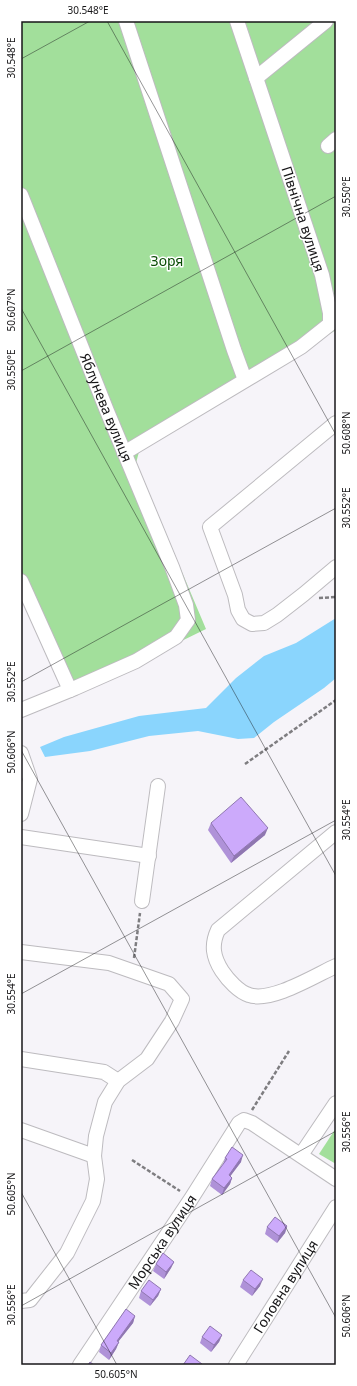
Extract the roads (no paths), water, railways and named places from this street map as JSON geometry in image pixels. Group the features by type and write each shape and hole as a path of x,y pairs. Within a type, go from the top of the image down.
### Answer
{"street":[{"path":"126,21 231,343 245,380"},
{"name":"Північна вулиця","path":"124,453 301,347 330,324 330,313 322,275 237,21"},
{"path":"256,78 326,21"},
{"name":"Яблунева вулиця","path":"21,196 124,453 172,567 186,605 188,620 176,637 143,657 70,690"},
{"path":"336,423 210,527 236,595 238,610 244,619 252,624 264,623 304,594 336,567"},
{"path":"21,581 70,690 21,710"},
{"path":"21,753 30,779 21,814"},
{"path":"142,901 158,786"},
{"path":"336,832 218,930 214,940 214,954 222,971 238,989 250,996 262,996 284,991 336,966"},
{"path":"21,837 149,856"},
{"path":"21,952 109,964 169,984 182,998 172,1021 147,1059 118,1081 105,1102 96,1136 94,1156 97,1178 93,1201 66,1253 25,1300"},
{"path":"21,1059 104,1072 118,1081"},
{"path":"336,1103 301,1155 336,1179"},
{"name":"Морська вулиця","path":"80,1365 191,1199 239,1123 244,1120 252,1123 301,1155"},
{"path":"21,1130 94,1156"},
{"name":"Головна вулиця","path":"236,1365 336,1207"}],"water":[{"path":"336,618 336,678 254,738 238,739 198,731 149,736 90,751 45,757 40,747 64,737 139,716 206,708 236,678 264,656 296,643"}],"park label":[{"name":"Зоря","path":"167,261"}]}
